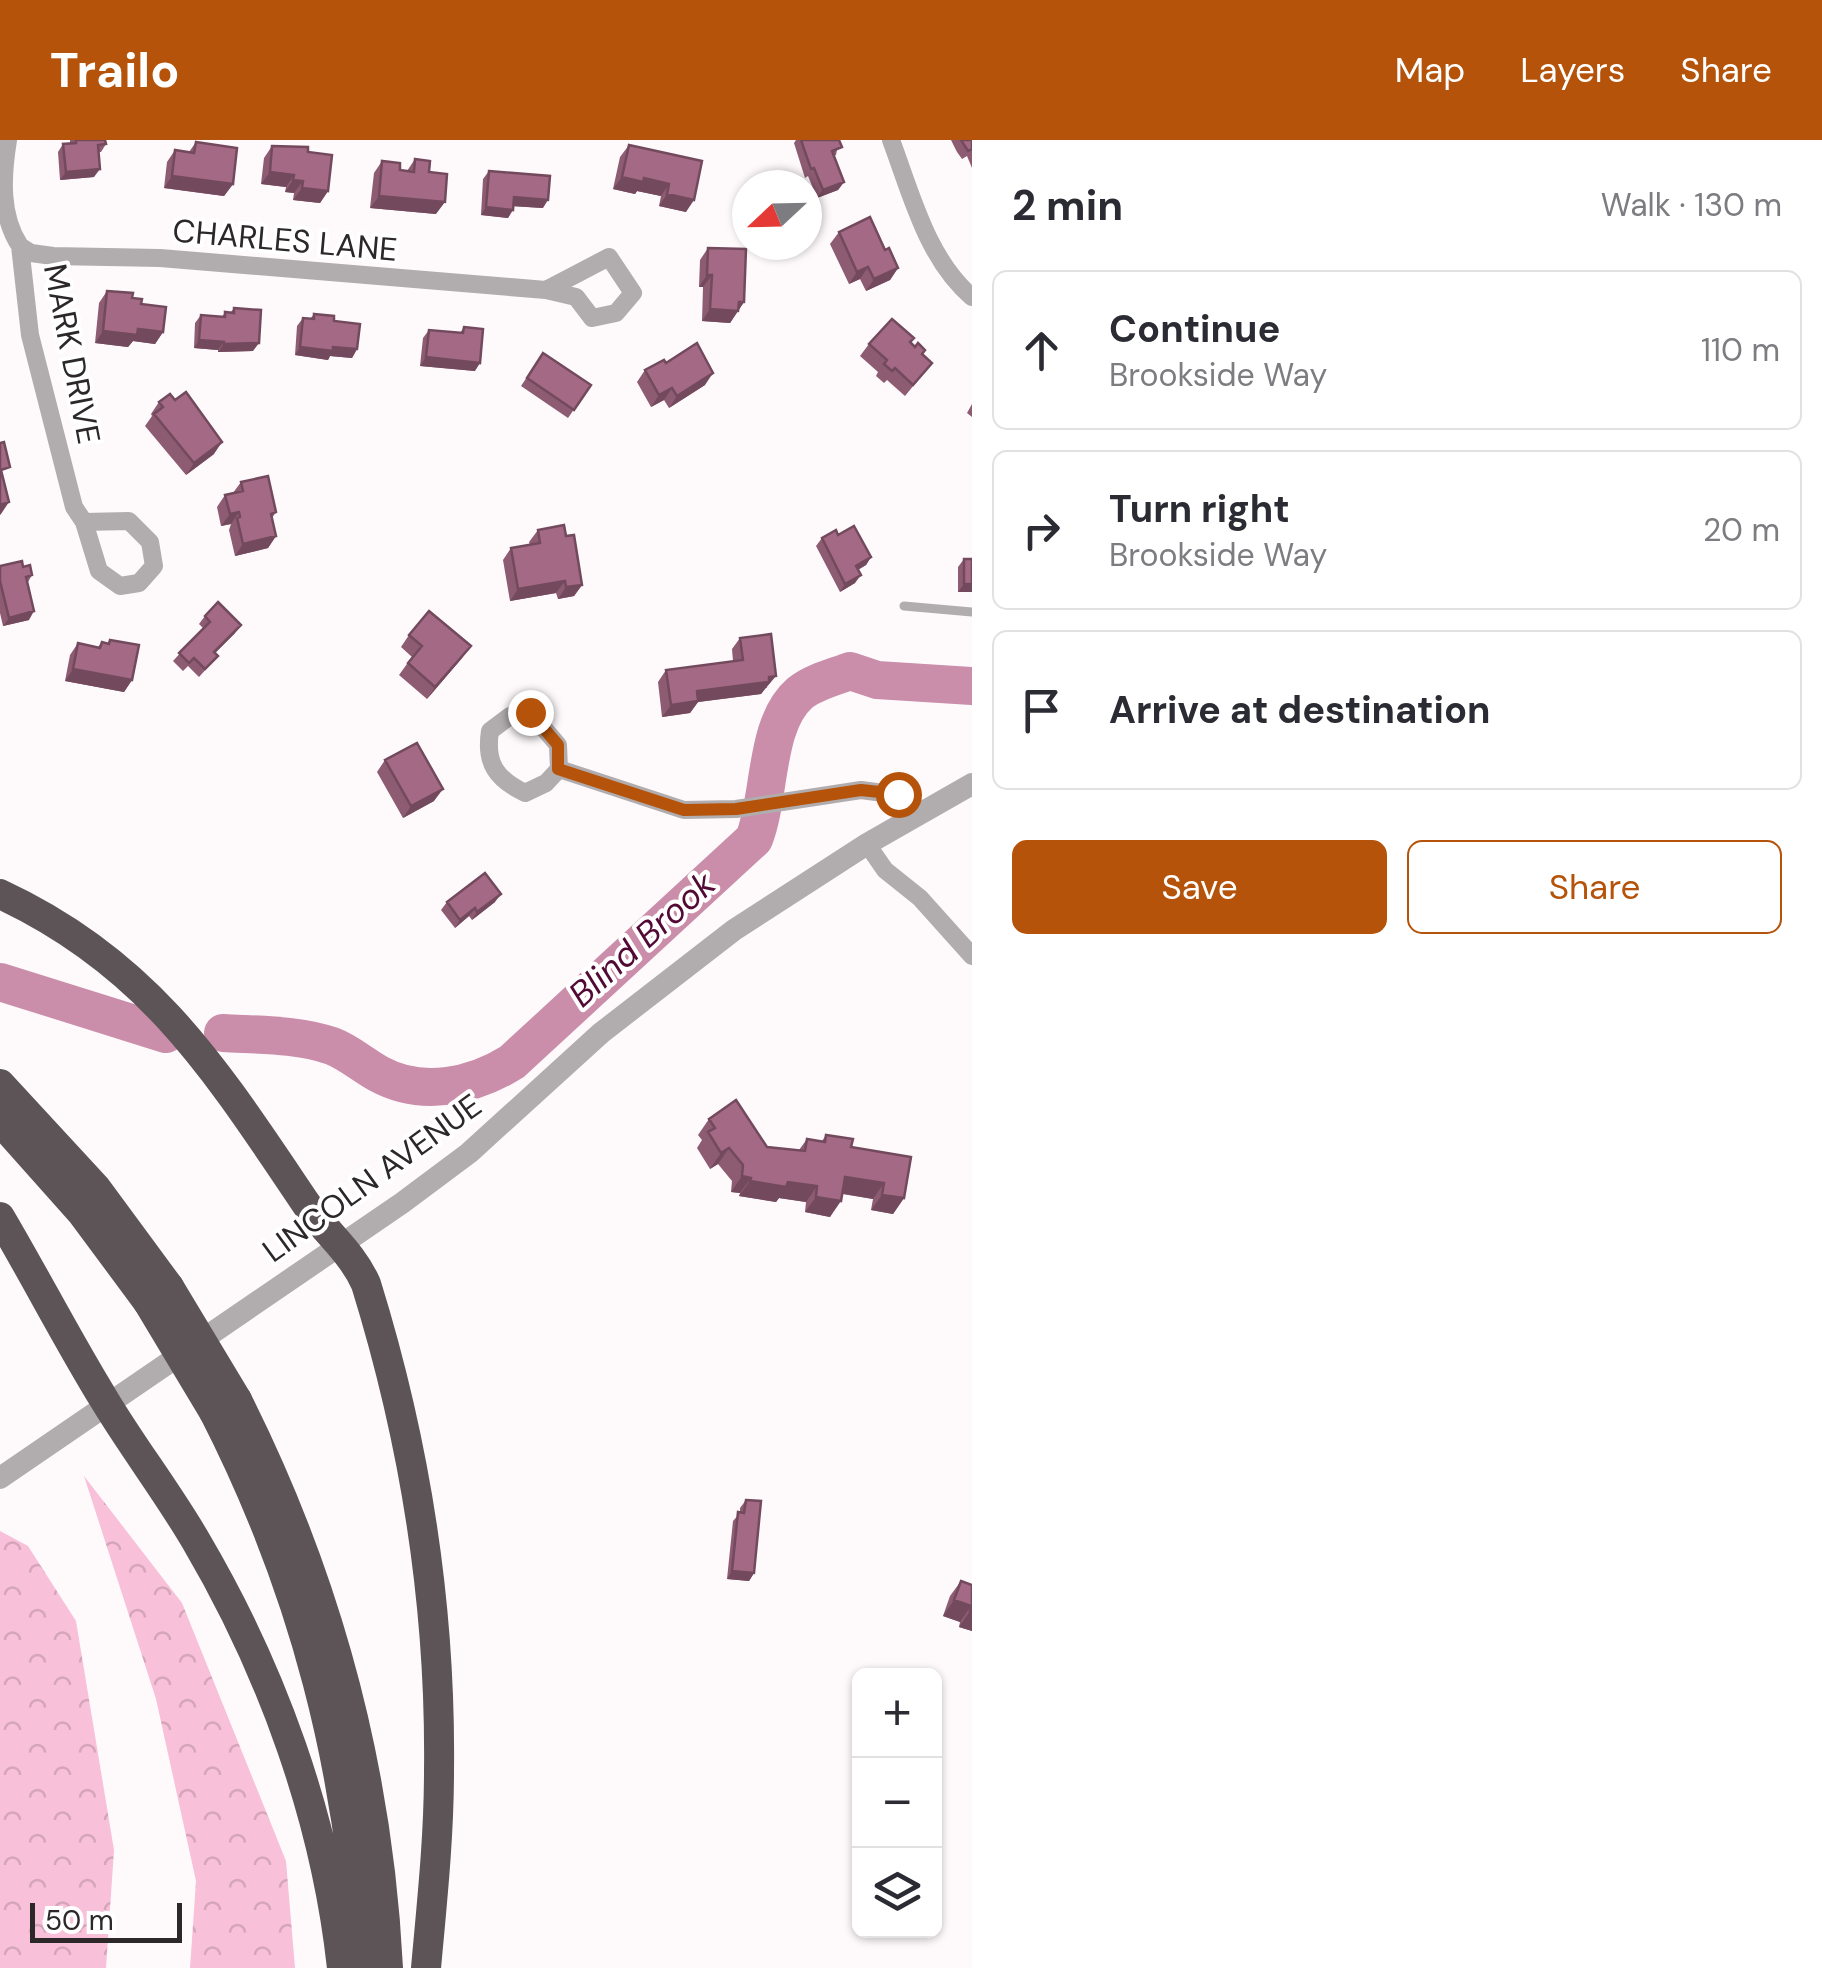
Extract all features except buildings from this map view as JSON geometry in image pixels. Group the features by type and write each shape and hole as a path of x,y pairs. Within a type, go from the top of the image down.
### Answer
{"highway":[{"path":"0,894 85,942 134,980 186,1034 233,1095 313,1213 362,1273 401,1414 426,1552 436,1660 439,1772 426,1968"},
{"path":"0,1084 96,1188 226,1406 302,1543 348,1685 376,1831 388,1968"},
{"path":"0,1121 159,1294"},
{"path":"0,1217 107,1405 197,1542 266,1683 310,1812 331,1893 342,1968"},
{"path":"226,1406 317,1671 347,1817 362,1968"}],"street":[{"name":"MARK DRIVE","path":"8,140 0,190 10,235 20,246 30,335 74,507 84,522"},
{"path":"891,140 941,261 972,297"},
{"name":"CHARLES LANE","path":"20,246 31,253 53,256 160,258 546,290 576,298 592,318 616,313 633,293 609,256 546,290"},
{"path":"530,712 558,745 558,769 546,783 525,793 503,783 487,752 490,731 510,716 530,712"},
{"path":"558,769 684,810 736,809 861,790 898,794 920,812"},
{"name":"LINCOLN AVENUE","path":"0,1478 469,1153 601,1033 734,930 920,812 972,784"},
{"path":"868,844 884,870 920,898 972,956"}],"lane":[{"path":"904,606 972,612"}],"green space":[{"path":"84,1476 182,1603 286,1861 295,1968 190,1968 196,1881 156,1699"},
{"path":"0,1531 28,1546 76,1621 114,1850 106,1968 0,1968"}],"waterway":[{"name":"Blind Brook","path":"223,1033 319,1042 379,1074 412,1085 446,1086 497,1071 512,1062 754,839 774,741 788,706 800,693 850,671 877,680 972,686"},
{"name":"Blind Brook","path":"0,982 166,1034"}],"route":[{"path":"530,712 558,745 558,769 684,810 736,809 861,790 898,794"}]}
